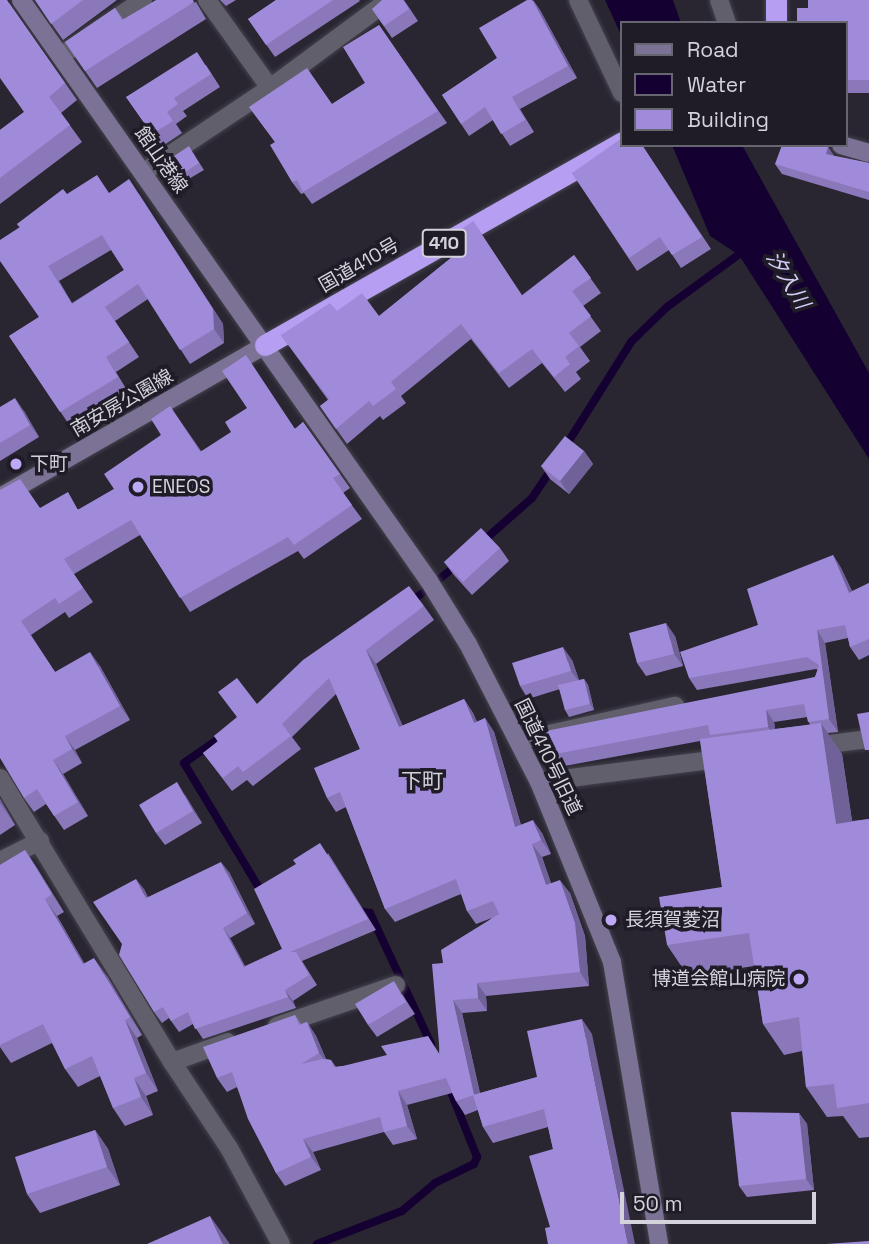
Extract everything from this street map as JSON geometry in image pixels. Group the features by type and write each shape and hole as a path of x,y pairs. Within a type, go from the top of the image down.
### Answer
{"highway":[{"path":"776,0 776,21"},
{"name":"国道410号","path":"265,345 620,143"}],"street":[{"name":"館山港線","path":"21,0 265,345"},
{"path":"62,55 143,0"},
{"path":"206,0 270,88"},
{"path":"578,0 620,89"},
{"path":"719,0 726,21"},
{"path":"144,172 270,88 380,3"},
{"path":"848,147 869,153"},
{"name":"南安房公園線","path":"0,497 265,345"},
{"name":"国道410号旧道","path":"265,345 433,586 539,782 612,962 659,1244"},
{"path":"518,741 699,702"},
{"path":"801,748 869,739"},
{"path":"539,782 747,755"},
{"path":"0,778 172,1062 229,1148 281,1244"},
{"path":"0,861 40,841"},
{"path":"172,1062 396,985"}],"water":[{"path":"605,0 673,0 680,21 620,21 620,33"},
{"name":"汐入川","path":"673,147 743,147 869,373 869,459 739,255 710,236"}],"building":[{"path":"0,0 7,0 65,83 49,97 70,125 0,178 0,130 24,112 0,78"},
{"path":"35,0 83,0 51,24"},
{"path":"156,0 194,2 85,71 65,42 115,8 122,20"},
{"path":"276,0 333,0 266,45 248,19"},
{"path":"382,0 403,0 409,9 384,26 372,9"},
{"path":"527,0 532,0 568,66 512,97 525,120 501,134 485,107 461,124 442,95 497,58 479,28"},
{"path":"808,0 869,0 869,80 848,80 848,21 797,21 797,8 808,8"},
{"path":"379,25 438,111 303,192 297,180 292,182 270,145 275,142 249,107 307,68 332,104 365,83 343,47"},
{"path":"197,52 211,74 174,98 178,104 167,112 173,121 152,134 126,97"},
{"path":"620,139 620,147 643,147 702,237 672,255 660,237 629,258 572,173"},
{"path":"189,146 199,163 171,181 161,165"},
{"path":"781,147 828,147 826,154 869,163 869,192 775,164"},
{"path":"97,175 109,193 129,179 213,309 214,329 180,350 138,284 105,307 129,342 106,357 118,377 60,412 9,336 39,317 0,261 0,240 20,227 17,224 63,189 67,194","holes":["102,235 124,270 72,304 48,266"]},
{"path":"473,221 522,296 574,255 591,278 572,291 591,316 569,333 579,346 565,357 570,364 554,377 532,349 499,373 461,324 391,382 396,389 373,406 369,401 336,429 320,406 329,399 281,335 330,303 337,311 362,293 379,316 462,249 453,235"},
{"path":"246,355 295,429 303,422 340,474 333,478 352,505 294,545 288,537 180,598 131,520 64,559 83,588 59,604 55,598 21,621 55,672 90,652 120,706 65,736 72,749 53,760 78,802 54,816 37,789 24,798 0,758 0,490 20,479 40,508 68,492 78,510 114,489 104,474 161,435 151,419 170,406 200,452 231,432 225,422 247,408 222,371"},
{"path":"15,398 30,425 0,443 0,407"},
{"path":"565,436 584,451 560,481 541,466"},
{"path":"481,528 500,548 463,582 444,562"},
{"path":"833,555 849,593 869,583 869,639 850,647 845,625 817,630 829,719 808,722 804,704 766,710 768,727 710,735 708,725 550,755 546,731 815,677 819,665 807,657 689,678 680,652 758,625 747,589"},
{"path":"409,586 424,606 366,650 399,727 464,699 474,723 485,718 515,827 533,820 541,840 532,844 546,885 560,880 575,923 580,972 477,983 478,998 453,1000 474,1095 456,1101 446,1078 398,1091 407,1126 384,1132 380,1117 303,1139 311,1157 276,1173 248,1119 232,1072 217,1078 203,1047 295,1015 299,1025 307,1022 319,1053 301,1064 323,1059 331,1060 334,1067 343,1066 387,1055 381,1046 428,1036 440,1055 432,964 443,963 441,950 499,914 493,901 467,911 456,879 385,909 340,792 327,798 314,768 360,749 329,678 282,724 291,736 243,772 238,766 223,778 203,753 218,741 214,736 237,717 218,692 237,678 257,704 303,660"},
{"path":"666,623 674,654 637,663 629,633"},
{"path":"563,647 571,671 520,686 512,663"},
{"path":"584,679 590,704 565,710 558,685"},
{"path":"869,712 869,750 865,750 857,714"},
{"path":"821,723 836,824 869,819 869,1103 837,1108 834,1084 806,1087 799,1017 763,1024 749,933 667,945 659,897 722,887 700,739"},
{"path":"177,782 193,811 156,833 139,805"},
{"path":"320,843 368,919 290,952 296,952 309,975 285,990 288,997 195,1029 188,1012 171,1021 163,1007 154,1012 119,955 122,944 93,902 136,879 146,898 221,862 247,913 223,928 244,967 282,949 254,889 296,864 293,860"},
{"path":"25,850 52,894 45,899 83,964 94,958 130,1017 125,1020 146,1073 134,1078 141,1097 113,1108 92,1056 65,1069 43,1024 0,1045 0,865"},
{"path":"394,981 406,1002 368,1025 355,1004"},
{"path":"582,1019 628,1244 548,1244 545,1228 550,1227 529,1156 553,1149 544,1109 483,1127 473,1095 537,1077 527,1031"},
{"path":"731,1112 799,1113 806,1179 739,1186"},
{"path":"95,1130 107,1167 27,1194 15,1157"},
{"path":"210,1216 223,1244 147,1244"},
{"path":"869,1241 869,1244 826,1244"}],"waterway":[{"path":"565,447 631,342 667,307 745,250"},
{"path":"481,543 532,498 553,467"},
{"path":"411,602 458,564"},
{"path":"224,735 184,763 262,893"},
{"path":"357,911 370,913 431,1044"},
{"path":"317,1244 402,1211 435,1183 474,1164 477,1157 448,1085"}],"place":[{"name":"下町","path":"16,464"},
{"name":"ENEOS","path":"138,487"},
{"name":"長須賀菱沼","path":"611,920"},
{"name":"博道会館山病院","path":"799,979"}],"district":[{"name":"下町","path":"422,781"}]}
